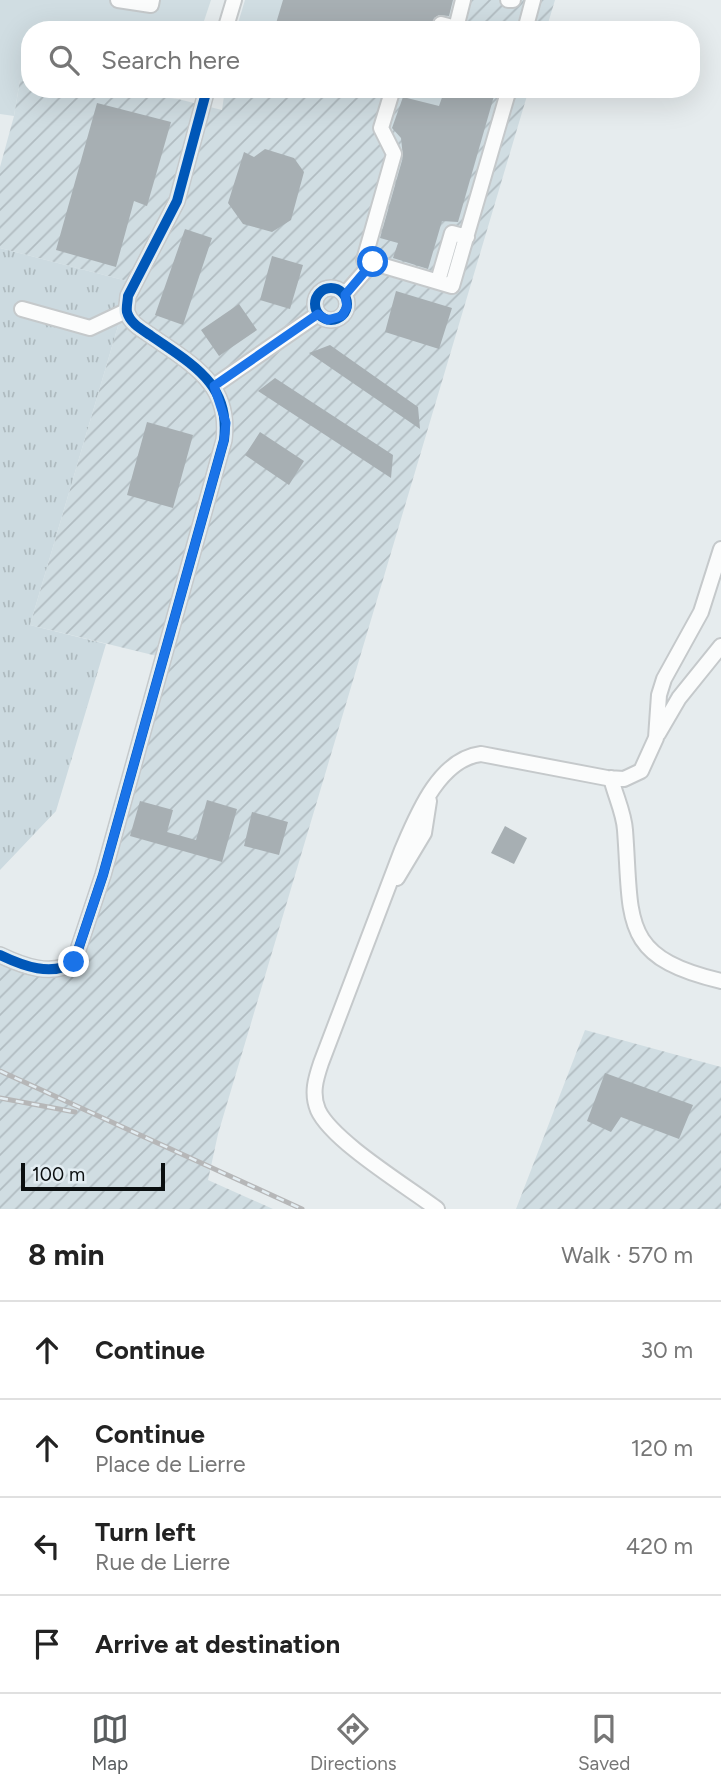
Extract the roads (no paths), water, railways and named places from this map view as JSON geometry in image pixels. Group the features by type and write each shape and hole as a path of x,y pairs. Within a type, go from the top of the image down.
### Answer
{"street":[{"path":"118,0 151,5 152,0"},
{"path":"227,21 233,0"},
{"path":"458,21 463,0"},
{"path":"528,21 533,0"},
{"path":"0,955 51,971 64,969 74,962 103,875 224,440 226,423 214,386 196,367 134,323 127,311 128,296 177,201 205,98"},
{"path":"390,98 381,128 394,154 364,260 453,286 506,98"},
{"path":"345,295 332,288 322,290 314,304 318,314 327,320 342,316 347,307 345,295 373,262"},
{"path":"22,309 90,328 127,311"},
{"path":"214,386 318,314"},
{"path":"656,738 659,695 664,679 701,612 721,549"},
{"path":"438,1209 339,1136 324,1119 315,1100 316,1080 321,1063 415,820 456,763 469,755 481,754 611,778 624,779 641,771 679,698 721,646"},
{"path":"611,778 625,827 629,895 639,935 645,947 677,970 721,981"}],"railway":[{"path":"0,1071 302,1209"},
{"path":"0,1098 75,1112"}]}
